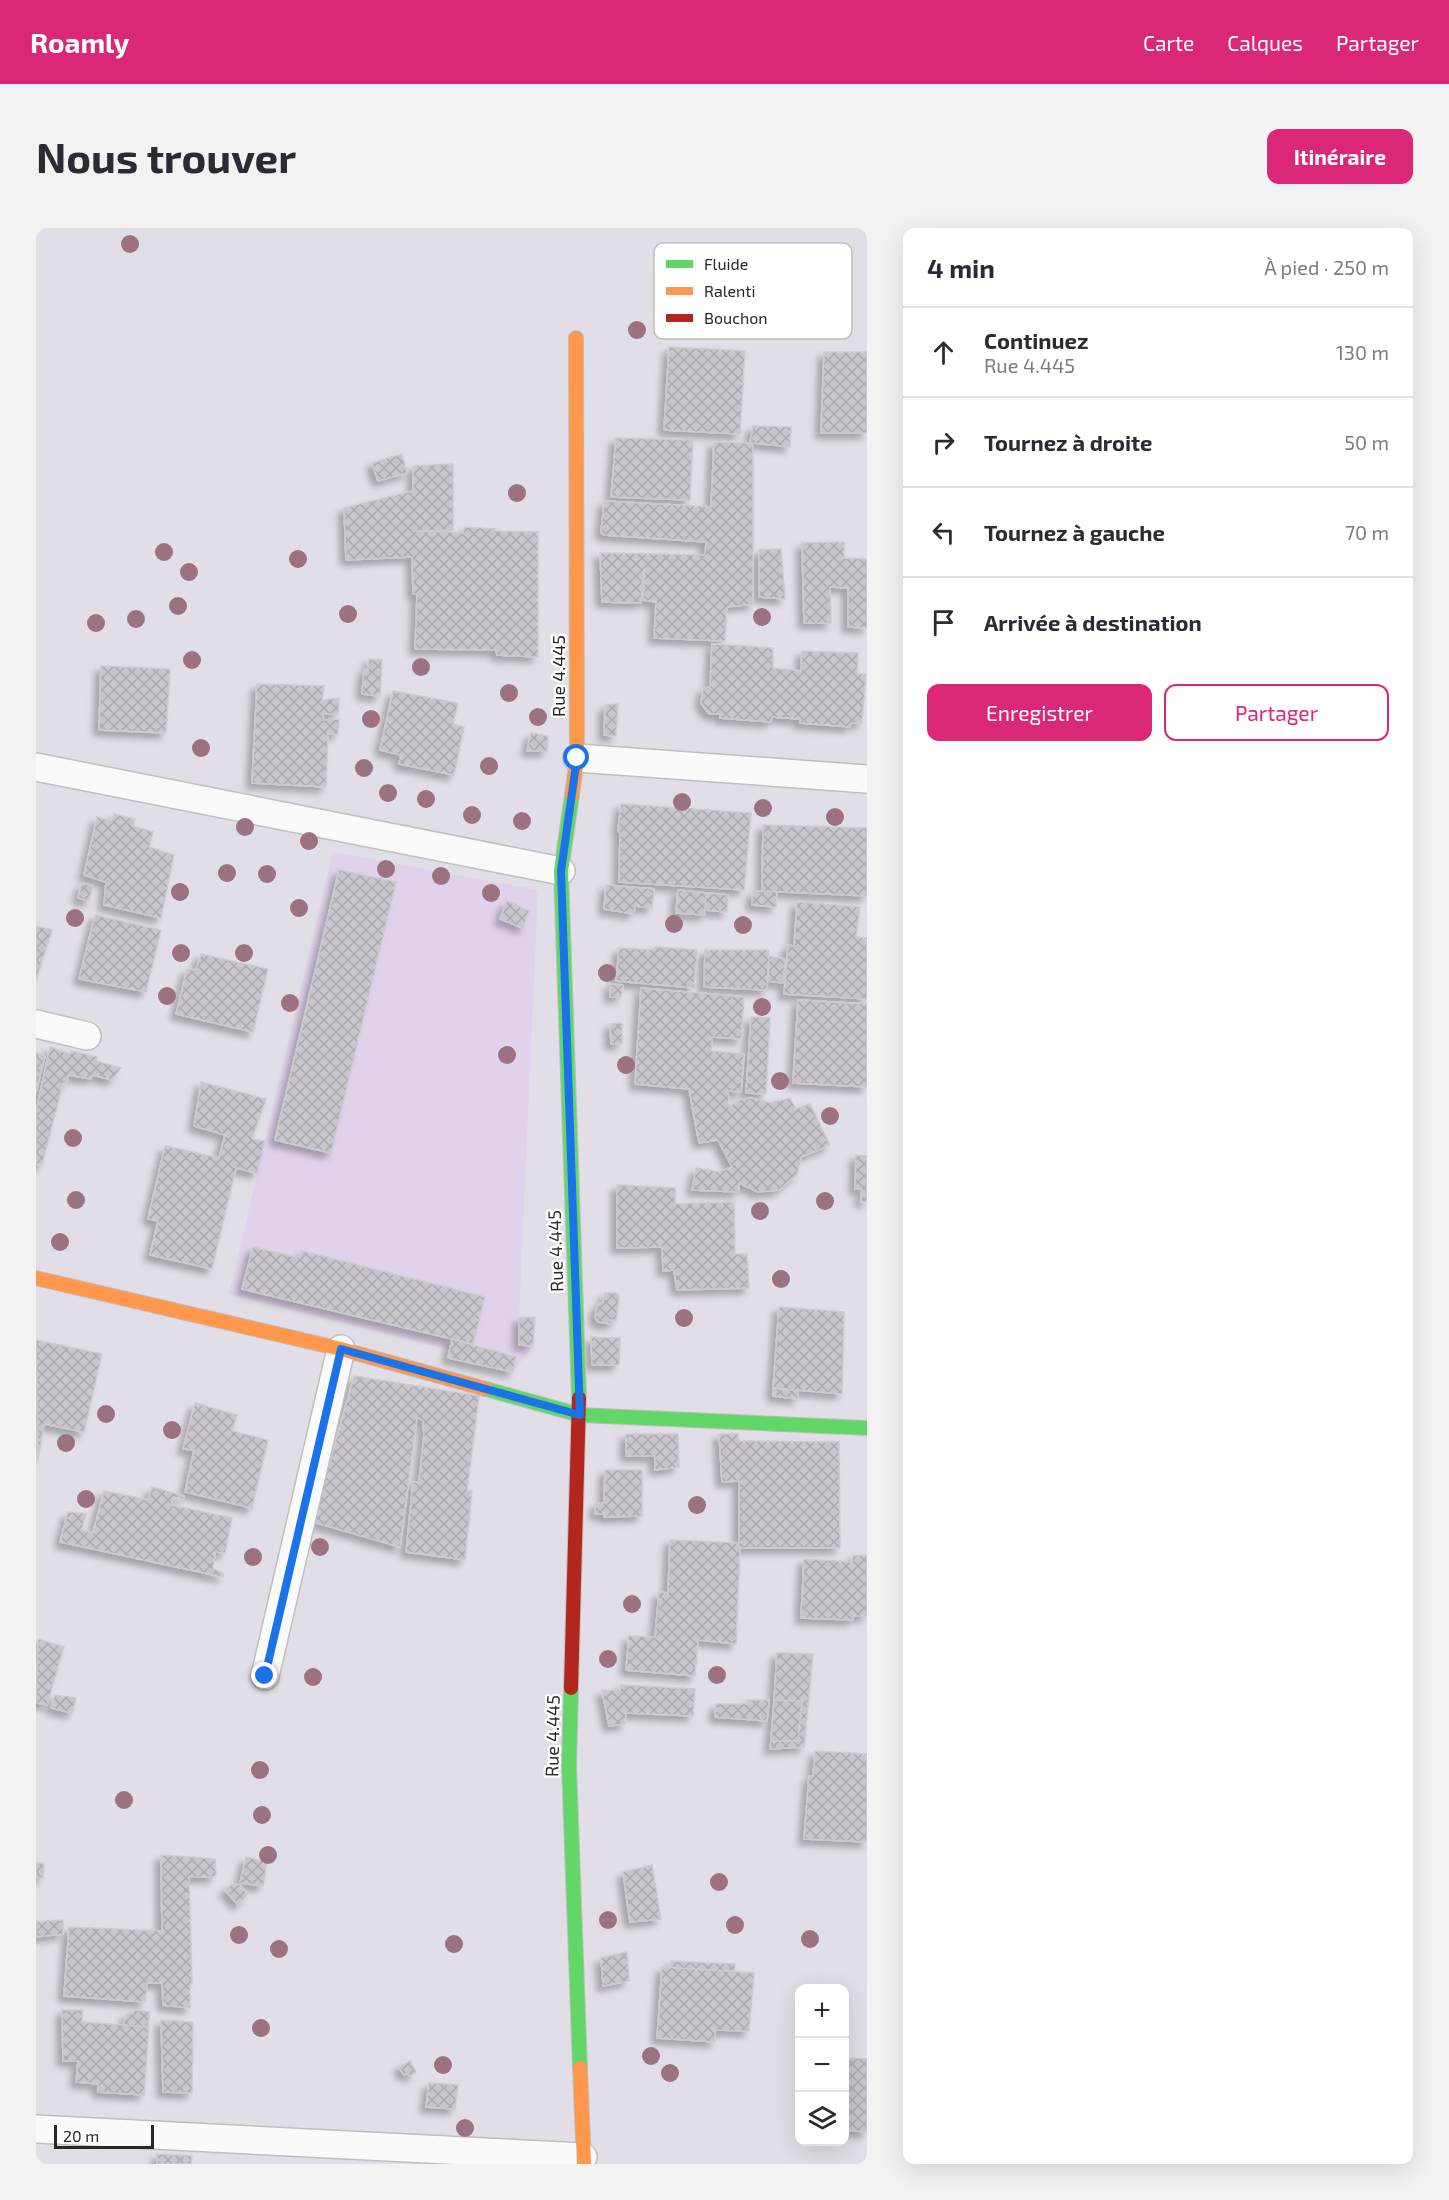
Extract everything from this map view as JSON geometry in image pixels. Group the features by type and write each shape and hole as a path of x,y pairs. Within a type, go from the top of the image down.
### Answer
{"street":[{"name":"Rue 4.445","path":"576,338 577,758 561,871 580,1415 569,1766 583,2161"},
{"path":"577,758 867,779"},
{"path":"36,767 561,871"},
{"path":"36,1024 87,1036"},
{"path":"36,1278 341,1349 580,1415 867,1428"},
{"path":"265,1676 341,1349"},
{"path":"36,2129 294,2153 583,2161"}],"shaded area":[{"path":"333,852 538,890 519,1317 535,1317 533,1346 513,1372 448,1358 450,1350 229,1294"}],"building":[{"path":"669,347 745,351 740,434 664,430"},
{"path":"824,352 867,352 867,433 821,433"},
{"path":"753,426 791,427 790,447 753,443 753,604 727,607 725,641 654,638 656,602 643,600 645,569 641,603 602,602 600,553 705,555 706,542 604,535 601,533 604,501 711,507 714,442 750,443"},
{"path":"616,438 693,440 690,500 611,497"},
{"path":"402,454 407,473 378,481 372,463"},
{"path":"453,464 453,530 415,531 463,533 465,527 495,529 494,531 538,532 538,657 497,655 496,650 415,649 417,594 413,594 412,557 346,560 344,508 413,491 413,466"},
{"path":"844,542 844,558 867,559 867,628 848,627 848,588 830,587 831,623 804,623 802,543"},
{"path":"781,549 785,599 759,597 759,550"},
{"path":"712,644 773,648 773,668 801,671 802,651 858,653 857,674 866,674 862,723 851,723 850,727 800,723 800,719 772,717 771,722 720,718 720,714 709,714 701,703 703,688 710,687"},
{"path":"369,659 382,660 380,696 362,694 364,669 368,670"},
{"path":"101,666 170,669 166,733 99,730"},
{"path":"257,684 324,686 322,700 339,698 338,714 323,714 323,720 339,719 338,734 328,734 326,787 252,783"},
{"path":"393,691 458,703 453,724 464,727 454,775 399,764 401,755 380,750"},
{"path":"618,704 616,736 604,735 605,705"},
{"path":"531,733 548,736 547,751 527,751"},
{"path":"621,804 751,813 744,890 619,882 620,833 618,831"},
{"path":"114,814 135,819 133,826 153,832 149,847 174,855 161,918 104,905 106,882 84,875 97,817 112,821"},
{"path":"763,825 867,828 867,896 762,891"},
{"path":"339,870 396,882 331,1153 275,1140"},
{"path":"82,883 93,886 89,901 78,898"},
{"path":"606,885 654,889 652,908 635,906 634,914 604,909"},
{"path":"678,890 706,893 705,915 676,913"},
{"path":"753,891 777,892 776,907 752,905"},
{"path":"706,893 728,895 727,912 705,910"},
{"path":"507,901 529,911 523,928 500,919"},
{"path":"797,902 860,907 856,937 867,938 867,999 784,994 788,945 794,946"},
{"path":"95,915 161,930 146,992 79,979"},
{"path":"36,926 52,930 37,977 36,977"},
{"path":"656,947 697,950 694,988 616,981 619,948 652,950"},
{"path":"705,950 769,950 767,990 704,987"},
{"path":"201,954 268,969 253,1032 176,1014 187,969 196,970"},
{"path":"769,956 785,959 783,983 768,981"},
{"path":"610,984 623,985 621,997 610,997"},
{"path":"641,988 744,997 741,1039 712,1037 711,1051 744,1054 741,1092 728,1091 729,1107 739,1100 751,1098 770,1103 790,1098 796,1109 810,1104 830,1145 801,1157 797,1174 779,1190 758,1192 739,1183 739,1192 692,1190 696,1168 719,1172 732,1167 718,1140 699,1143 689,1089 635,1084"},
{"path":"798,1000 867,1004 867,1087 793,1083"},
{"path":"751,1017 770,1018 766,1094 746,1093"},
{"path":"622,1023 622,1044 611,1044 610,1024"},
{"path":"50,1047 70,1054 71,1051 97,1057 96,1061 121,1068 112,1080 92,1075 91,1079 68,1075 67,1084 63,1083 42,1165 36,1164 36,1112"},
{"path":"36,1053 45,1056 36,1092"},
{"path":"201,1082 266,1099 252,1139 265,1141 257,1173 236,1168 212,1269 150,1255 158,1221 148,1219 165,1146 219,1158 225,1135 194,1126"},
{"path":"856,1155 867,1156 867,1202 861,1202 862,1189 855,1189"},
{"path":"617,1185 675,1188 675,1204 734,1202 735,1254 747,1254 749,1288 677,1290 674,1270 663,1271 662,1247 617,1248"},
{"path":"253,1247 300,1258 302,1251 485,1297 473,1344 242,1289"},
{"path":"605,1293 617,1293 619,1297 616,1321 611,1320 611,1324 598,1322 595,1317 597,1306 603,1302"},
{"path":"779,1307 844,1312 842,1394 773,1388"},
{"path":"535,1317 533,1346 519,1345 519,1318"},
{"path":"591,1337 620,1338 619,1365 592,1365"},
{"path":"452,1339 516,1357 513,1372 448,1358"},
{"path":"36,1340 102,1354 84,1432 44,1424 38,1460"},
{"path":"354,1376 479,1396 467,1491 472,1491 465,1560 406,1552 413,1482 419,1482 424,1435 423,1421 417,1417 400,1547 313,1522"},
{"path":"773,1388 798,1391 798,1399 773,1396"},
{"path":"195,1403 237,1415 232,1431 268,1440 252,1508 185,1492 194,1450 183,1449"},
{"path":"626,1434 678,1434 679,1467 655,1470 655,1456 626,1456"},
{"path":"719,1434 738,1434 739,1441 839,1442 840,1548 740,1548 736,1644 698,1640 695,1676 626,1670 629,1636 655,1637 659,1592 668,1593 670,1540 739,1543 739,1481 722,1482"},
{"path":"605,1470 642,1470 642,1516 604,1517 604,1514 595,1514 596,1503 604,1503"},
{"path":"152,1487 184,1496 183,1499 174,1497 171,1505 232,1518 225,1553 215,1552 213,1569 223,1573 223,1577 60,1542 68,1512 86,1514 82,1530 93,1533 104,1491 148,1500"},
{"path":"867,1555 867,1616 853,1616 853,1620 801,1618 804,1559 852,1562 853,1556"},
{"path":"38,1639 64,1647 47,1705 36,1703"},
{"path":"777,1653 813,1654 804,1747 770,1749 771,1741 798,1741 802,1701 774,1700"},
{"path":"621,1685 695,1689 693,1716 626,1713 625,1724 609,1726 602,1690 620,1691"},
{"path":"55,1695 76,1698 72,1713 51,1708"},
{"path":"748,1700 769,1700 767,1721 715,1717 716,1704 747,1704"},
{"path":"774,1700 802,1701 798,1741 771,1741"},
{"path":"815,1751 867,1754 867,1842 804,1839 809,1776 813,1776"},
{"path":"161,1855 215,1859 216,1874 213,1877 189,1877 192,1983 190,1984 190,2008 163,2005 162,1983 147,1983 145,2002 64,1996 69,1927 162,1931"},
{"path":"246,1857 267,1862 263,1886 240,1883"},
{"path":"36,1863 44,1863 43,1878 36,1878"},
{"path":"652,1865 661,1919 630,1922 623,1872"},
{"path":"232,1884 240,1885 248,1894 238,1905 225,1890"},
{"path":"63,1920 63,1934 36,1937 36,1922"},
{"path":"627,1952 629,1981 603,1986 601,1958"},
{"path":"671,1961 735,1964 734,1971 671,1968"},
{"path":"662,1967 754,1973 749,2031 715,2030 715,2042 657,2038"},
{"path":"62,2010 83,2010 82,2022 149,2027 144,2095 98,2092 98,2084 76,2082 78,2061 63,2061"},
{"path":"135,2010 150,2012 148,2027 123,2025 127,2014 133,2014"},
{"path":"161,2020 193,2022 192,2093 163,2092"},
{"path":"849,2058 867,2059 867,2132 849,2130"},
{"path":"410,2061 416,2072 410,2076 407,2073 404,2075 399,2067"},
{"path":"429,2083 458,2085 455,2109 426,2107"},
{"path":"157,2154 192,2156 191,2164 157,2164"}],"traffic: fast":[{"path":"572,795 561,871 579,1398"},
{"path":"486,1389 580,1415 867,1428"},
{"path":"571,1688 569,1766 580,2068"}],"traffic: slow":[{"path":"572,795 577,758 576,338"},
{"path":"36,1278 341,1349 486,1389"},
{"path":"580,2068 584,2164"}],"traffic: jam":[{"path":"571,1688 579,1398"}],"route":[{"path":"265,1676 341,1349 580,1415 561,871 577,758"}]}
